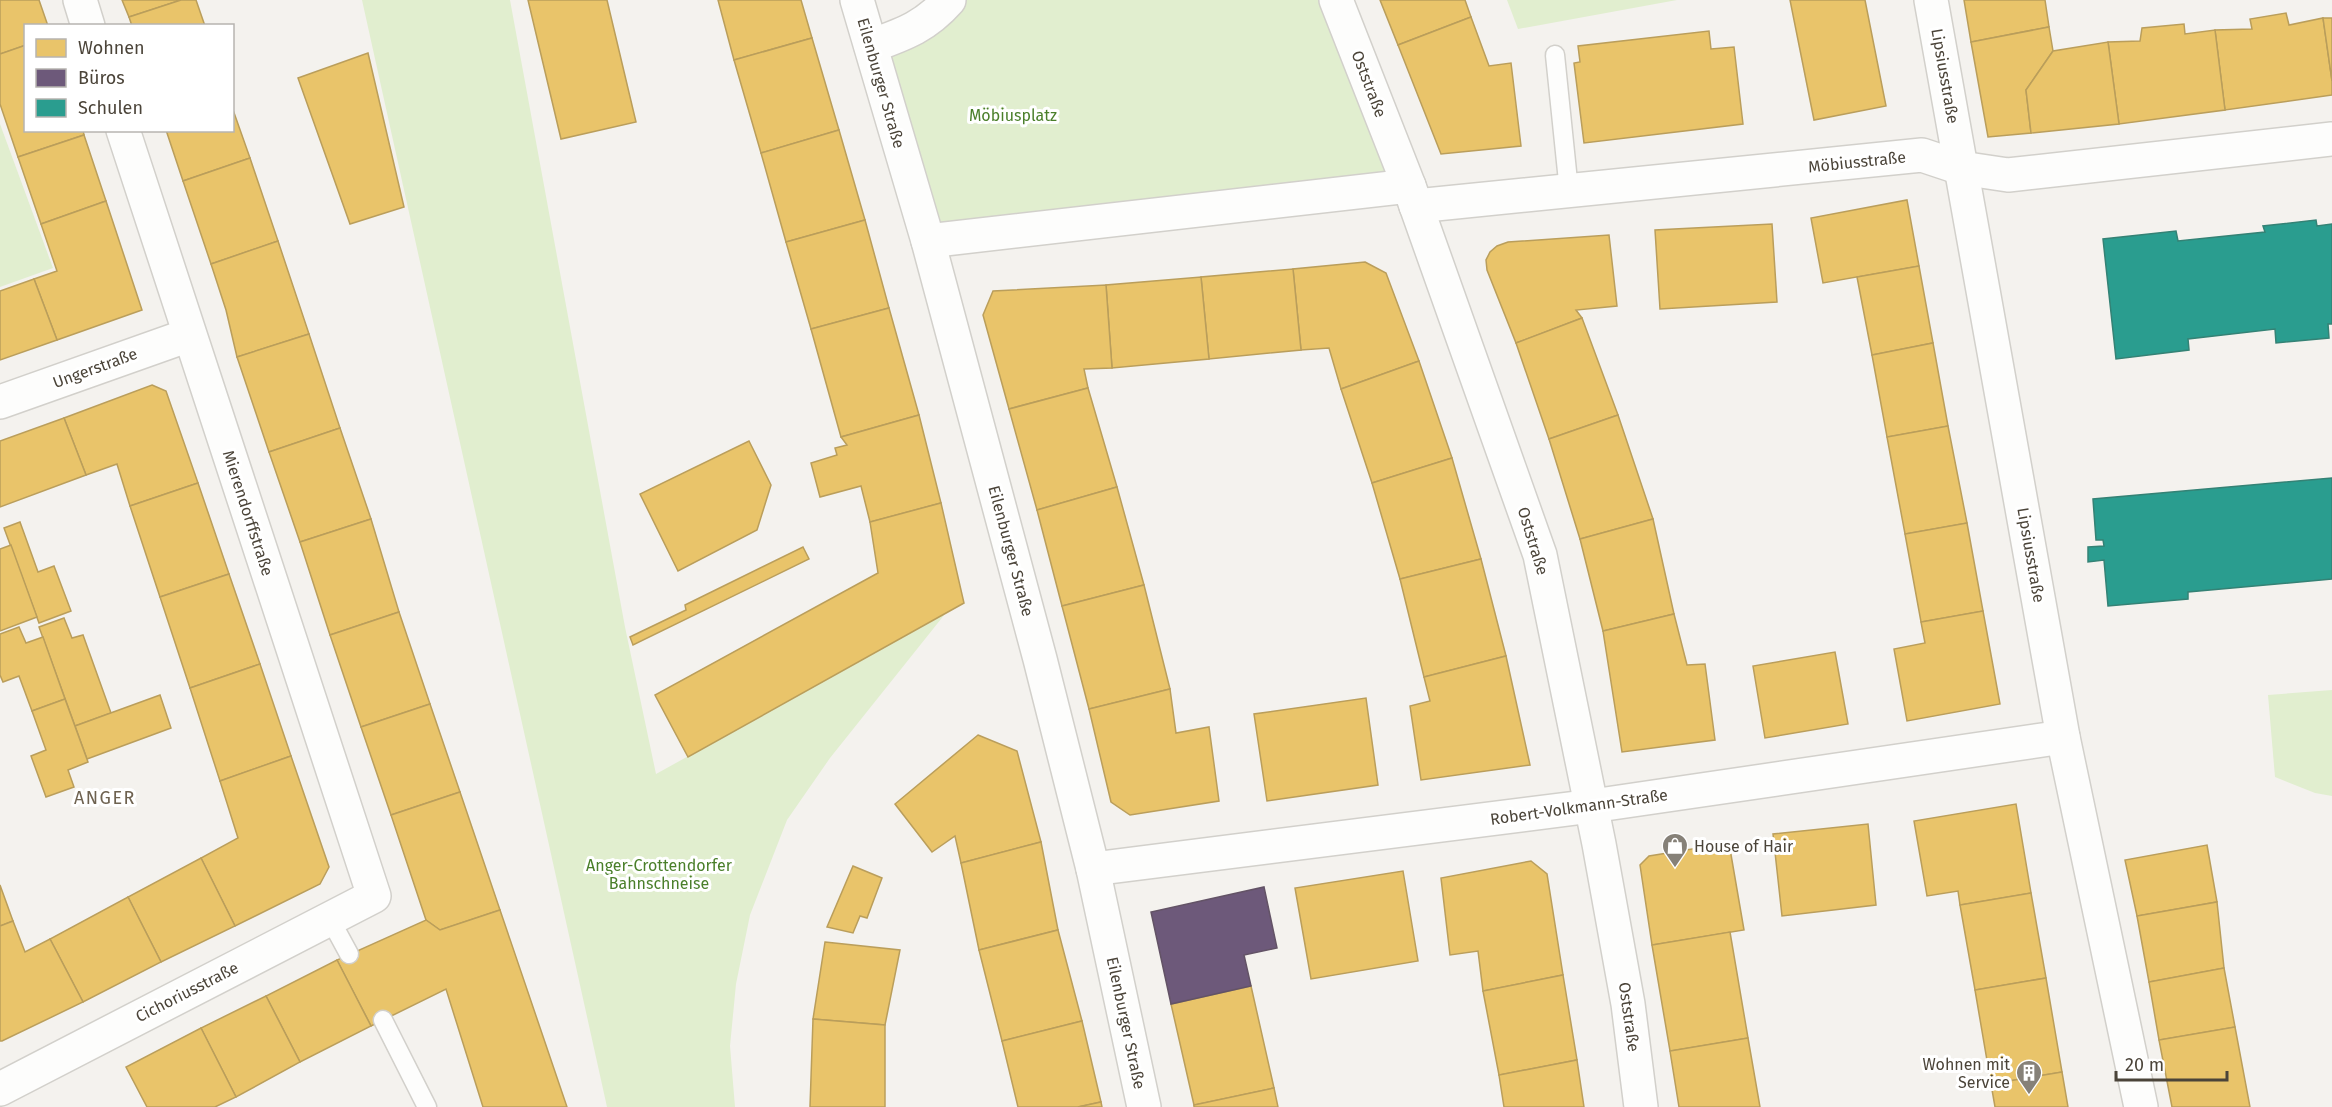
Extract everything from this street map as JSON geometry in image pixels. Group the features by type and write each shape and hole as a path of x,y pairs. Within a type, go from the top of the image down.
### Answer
{"street":[{"path":"80,0 87,24"},
{"name":"Eilenburger Straße","path":"857,0 928,241 1040,659 1093,869 1144,1107"},
{"path":"871,46 910,32 939,12 949,0"},
{"name":"Oststraße","path":"1336,0 1412,196 1540,555 1592,806 1628,1004 1641,1107"},
{"name":"Lipsiusstraße","path":"1931,0 2063,737 2141,1107"},
{"name":"Mierendorffstraße","path":"124,132 374,896"},
{"name":"Möbiusstraße","path":"1412,196 1569,191 1922,155 1961,168 2008,175 2332,139"},
{"path":"928,241 1412,196"},
{"name":"Ungerstraße","path":"0,402 189,334"},
{"name":"Robert-Volkmann-Straße","path":"1093,869 1592,806 2063,737"},
{"name":"Cichoriusstraße","path":"0,1089 374,896"}],"lane":[{"path":"1555,55 1569,191"},
{"path":"330,919 349,954"},
{"path":"383,1020 427,1107"}],"green space":[{"name":"Anger-Crottendorfer Bahnschneise","path":"362,0 510,0 625,627 656,774 945,614 830,758 787,820 750,915 736,984 730,1046 735,1107 607,1107"},
{"name":"Möbiusplatz","path":"949,0 1336,0 1409,186 928,241 871,46"},
{"path":"1507,0 1677,0 1518,29"},
{"path":"0,124 53,268 0,287"},
{"path":"2332,690 2332,796 2315,793 2275,777 2268,695"}],"building: Wohnen":[{"path":"0,0 39,0 47,24 24,24 24,46 0,54"},
{"path":"122,0 181,0 129,17"},
{"path":"181,0 196,0 204,24 131,24 129,17"},
{"path":"528,0 607,0 636,122 561,139"},
{"path":"718,0 801,0 812,38 734,60"},
{"path":"1380,0 1465,0 1471,17 1398,45"},
{"path":"1790,0 1865,0 1886,106 1814,120"},
{"path":"1964,0 2045,0 2049,27 1971,42"},
{"path":"2286,13 2289,25 2323,18 2332,95 2225,110 2215,30 2252,29 2250,19"},
{"path":"1471,17 1489,66 1511,63 1521,146 1441,154 1398,45"},
{"path":"2323,18 2332,18 2332,81"},
{"path":"2184,24 2185,34 2215,30 2225,110 2119,124 2108,42 2140,41 2142,28"},
{"path":"2049,27 2053,51 2026,90 2031,133 1988,137 1971,42"},
{"path":"1709,31 1711,49 1734,47 1743,124 1584,143 1574,63 1580,62 1578,46"},
{"path":"812,38 839,130 761,153 734,60"},
{"path":"2108,42 2119,124 2031,133 2026,90 2053,51"},
{"path":"24,46 24,132 83,132 84,135 18,157 0,104 0,54"},
{"path":"368,53 404,207 350,224 298,78"},
{"path":"234,113 250,158 183,181 167,132 234,132"},
{"path":"839,130 865,220 786,242 761,153"},
{"path":"84,135 106,201 41,224 18,157"},
{"path":"250,158 278,241 211,264 183,181"},
{"path":"1907,200 1919,266 1823,283 1811,218"},
{"path":"106,201 142,310 57,340 34,279 57,271 41,224"},
{"path":"865,220 889,308 811,329 786,242"},
{"path":"1772,224 1777,302 1660,309 1655,230"},
{"path":"1609,235 1617,306 1576,310 1582,318 1516,343 1487,270 1486,260 1490,252 1497,246 1508,242"},
{"path":"278,241 309,334 237,357 226,310 211,264"},
{"path":"1365,262 1386,273 1419,361 1341,389 1329,348 1301,350 1293,269"},
{"path":"1919,266 1933,343 1872,355 1857,277"},
{"path":"1293,269 1301,350 1209,359 1201,277"},
{"path":"1201,277 1209,359 1112,368 1106,285"},
{"path":"34,279 57,340 0,360 0,291"},
{"path":"1106,285 1112,368 1084,369 1088,388 1009,409 983,315 993,291"},
{"path":"889,308 919,415 841,437 811,329"},
{"path":"1582,318 1618,415 1549,439 1516,343"},
{"path":"309,334 340,428 269,452 237,357"},
{"path":"1933,343 1948,426 1887,437 1872,355"},
{"path":"1419,361 1452,458 1372,483 1341,389"},
{"path":"152,385 166,391 198,483 130,506 117,464 86,475 64,418"},
{"path":"1088,388 1117,487 1037,510 1009,409"},
{"path":"919,415 941,503 870,522 861,486 820,497 811,463 837,455 835,448 847,445 841,437"},
{"path":"1618,415 1653,519 1580,539 1549,439"},
{"path":"64,418 86,475 0,507 0,441"},
{"path":"1948,426 1967,523 1905,534 1887,437"},
{"path":"340,428 371,519 300,542 269,452"},
{"path":"749,441 771,485 757,530 678,571 640,494"},
{"path":"1452,458 1481,559 1400,579 1372,483"},
{"path":"198,483 229,574 160,597 130,506"},
{"path":"1117,487 1144,585 1062,606 1037,510"},
{"path":"941,503 964,603 688,757 655,695 878,573 870,522"},
{"path":"371,519 399,612 330,635 300,542"},
{"path":"1653,519 1674,614 1603,631 1580,539"},
{"path":"20,522 38,572 54,566 71,611 39,623 4,528"},
{"path":"1967,523 1983,611 1921,622 1905,534"},
{"path":"11,545 37,617 0,631 0,549"},
{"path":"803,547 809,559 633,645 630,637 686,610 685,605"},
{"path":"1481,559 1506,656 1424,677 1400,579"},
{"path":"229,574 260,664 190,688 160,597"},
{"path":"1144,585 1170,689 1089,709 1062,606"},
{"path":"1983,611 2000,704 1907,721 1894,649 1925,643 1921,622"},
{"path":"399,612 430,704 361,727 330,635"},
{"path":"1674,614 1687,665 1705,664 1715,740 1622,752 1603,631"},
{"path":"64,618 72,638 83,635 111,713 75,726 39,627"},
{"path":"19,627 26,643 43,637 65,699 32,711 19,676 3,682 0,675 0,634"},
{"path":"1835,652 1848,724 1765,738 1753,666"},
{"path":"1506,656 1530,765 1421,780 1410,706 1430,701 1424,677"},
{"path":"260,664 291,756 220,781 190,688"},
{"path":"1170,689 1176,733 1209,727 1219,801 1130,815 1111,802 1089,709"},
{"path":"160,695 171,728 87,759 75,726"},
{"path":"1366,698 1378,785 1267,801 1254,714"},
{"path":"65,699 88,762 68,770 74,787 46,797 31,756 46,750 32,711"},
{"path":"430,704 460,792 391,815 361,727"},
{"path":"978,735 1017,751 1041,842 961,863 955,836 932,852 895,804"},
{"path":"291,756 329,867 320,884 235,926 201,858 238,838 220,781"},
{"path":"460,792 500,910 440,930 426,920 391,815"},
{"path":"2016,804 2031,893 1960,905 1958,891 1927,896 1914,821"},
{"path":"1868,824 1876,905 1782,916 1773,834"},
{"path":"1041,842 1058,930 979,950 961,863"},
{"path":"1729,843 1744,930 1652,945 1640,865 1649,856"},
{"path":"2207,845 2217,902 2137,916 2125,860"},
{"path":"201,858 235,926 161,962 128,897"},
{"path":"1531,861 1547,874 1563,975 1483,991 1478,951 1450,955 1441,878"},
{"path":"853,866 882,878 867,918 860,916 853,933 827,927"},
{"path":"1403,871 1418,961 1311,979 1295,888"},
{"path":"0,885 13,921 0,926"},
{"path":"2031,893 2046,978 1975,990 1960,905"},
{"path":"128,897 161,962 83,1002 50,939"},
{"path":"2217,902 2224,968 2149,982 2137,916"},
{"path":"500,910 567,1107 483,1107 446,989 371,1026 337,960 426,920 440,930"},
{"path":"13,921 25,952 50,939 83,1002 0,1041 0,926"},
{"path":"1058,930 1082,1021 1002,1041 979,950"},
{"path":"1730,932 1748,1038 1670,1051 1652,945"},
{"path":"825,942 900,950 885,1025 813,1019"},
{"path":"337,960 371,1026 300,1062 266,996"},
{"path":"2224,968 2235,1027 2159,1040 2149,982"},
{"path":"1563,975 1577,1060 1499,1075 1483,991"},
{"path":"2046,978 2062,1072 1991,1084 1975,990"},
{"path":"1251,986 1274,1088 1194,1105 1171,1004"},
{"path":"266,996 300,1062 236,1097 201,1028"},
{"path":"813,1019 885,1025 885,1107 810,1107"},
{"path":"1082,1021 1101,1102 1078,1107 1018,1107 1002,1041"},
{"path":"2235,1027 2250,1107 2172,1107 2159,1040"},
{"path":"201,1028 236,1097 215,1107 147,1107 126,1067"},
{"path":"1748,1038 1760,1107 1679,1107 1670,1051"},
{"path":"1577,1060 1584,1107 1504,1107 1499,1075"},
{"name":"Wohnen mit Service","path":"2062,1072 2068,1107 1995,1107 1991,1084"},
{"path":"1274,1088 1278,1107 1194,1107 1194,1105"},
{"path":"1101,1102 1102,1107 1078,1107"}],"building: Büros":[{"path":"1264,887 1277,948 1244,955 1251,986 1171,1004 1151,912"}],"building: Schulen":[{"path":"2316,220 2317,226 2332,224 2332,324 2328,324 2329,338 2276,343 2275,329 2188,339 2189,350 2116,359 2103,239 2176,231 2178,241 2265,232 2263,226"},
{"path":"2332,478 2332,579 2188,592 2188,599 2108,606 2104,560 2088,562 2088,547 2104,546 2103,540 2096,540 2093,499"}],"place":[{"name":"House of Hair","path":"1675,869"},
{"name":"Wohnen mit Service","path":"2029,1096"}],"district":[{"name":"ANGER","path":"105,798"}]}
